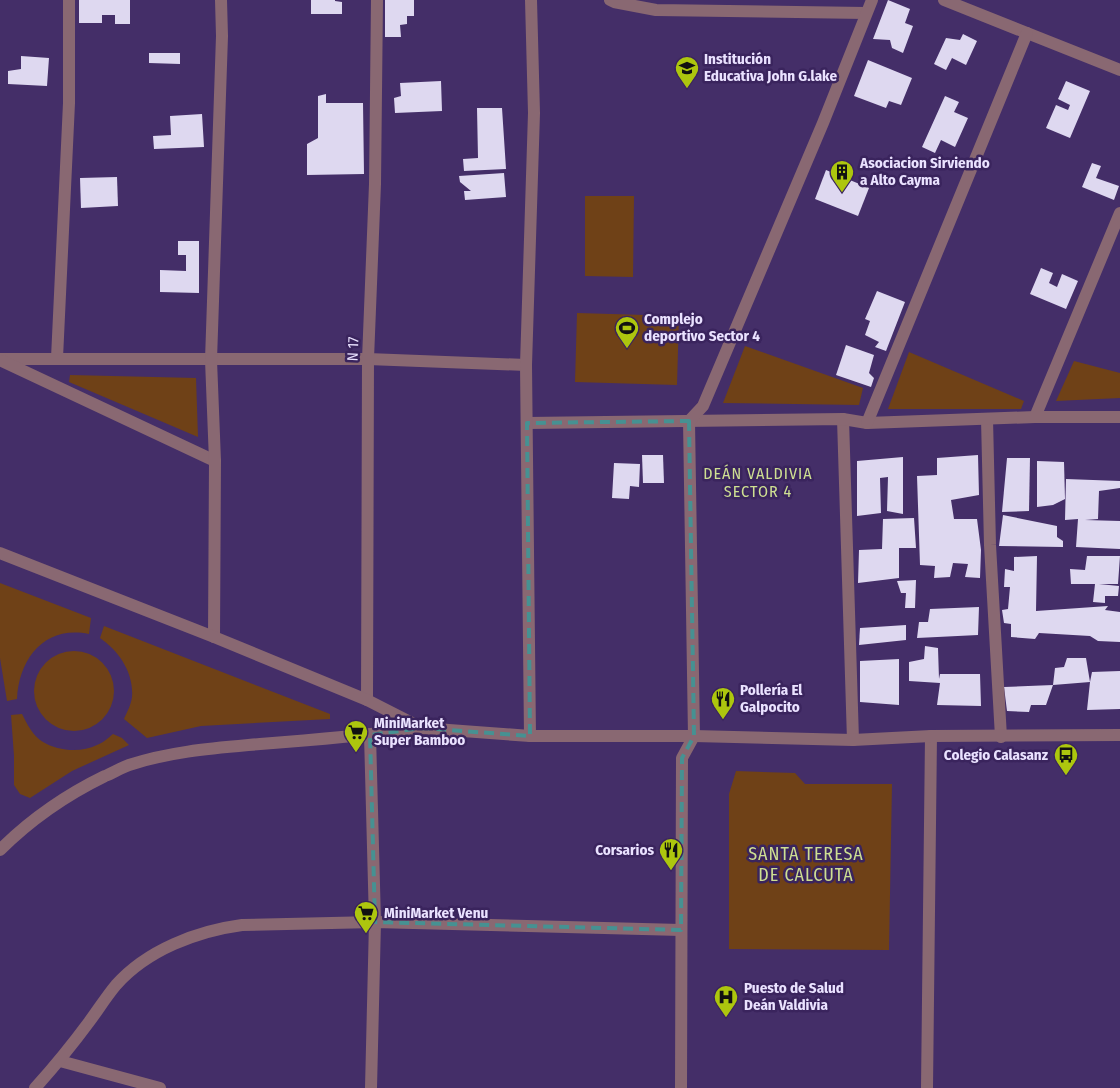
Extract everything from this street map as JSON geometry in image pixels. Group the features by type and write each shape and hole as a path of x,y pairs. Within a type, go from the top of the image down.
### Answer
{"street":[{"path":"57,358 69,103 69,0"},
{"path":"214,637 215,461 210,360 222,36 221,0"},
{"name":"N 17","path":"368,700 368,359 375,184 377,0"},
{"path":"530,736 526,365 534,113 532,0"},
{"path":"610,0 656,10 866,13"},
{"path":"681,1088 682,758 694,736 688,421 703,406 823,124 872,0"},
{"path":"944,0 1120,70"},
{"path":"867,423 1027,33"},
{"path":"1035,417 1120,213"},
{"path":"0,360 57,358 210,360 368,359 526,365"},
{"path":"0,360 215,461"},
{"path":"527,423 843,419 867,423 1035,417 1120,417"},
{"path":"843,419 853,740"},
{"path":"987,419 990,545 1001,737"},
{"path":"0,553 368,700 422,728"},
{"path":"0,850 16,834 40,815 85,786 128,765 207,749 370,735 422,728 530,736 694,736 853,740 931,736 1120,735"},
{"path":"370,735 375,922 371,1088"},
{"path":"927,1088 931,736"},
{"path":"35,1088 60,1061 116,985 138,965 182,941 224,927 375,922 681,930"},
{"path":"60,1061 160,1088"}],"highlighted area":[{"path":"689,421 694,736 682,758 681,930 375,922 370,735 422,728 530,736 527,423"}],"shaded area":[{"path":"585,196 634,196 633,277 585,276"},
{"name":"Complejo deportivo Sector 4","path":"577,313 679,316 677,385 575,382"},
{"path":"745,346 863,388 859,405 723,403"},
{"path":"909,352 1024,401 1021,409 888,409"},
{"path":"1074,361 1120,373 1120,398 1056,401"},
{"path":"70,375 196,378 198,437 69,382"},
{"path":"0,583 91,618 89,634 73,633 59,635 47,640 37,648 23,670 17,699 7,701 0,658"},
{"path":"104,626 330,714 330,719 201,726 147,738 124,719 132,697 131,679 119,656 100,638"},
{"path":"66,651 82,651 103,662 114,683 114,699 103,720 82,731 66,731 52,725 40,713 34,699 34,683 40,669 52,657"},
{"path":"22,714 36,736 49,745 62,749 77,750 91,748 113,734 122,738 129,745 72,771 30,798 20,794 14,785 11,715"},
{"path":"736,771 795,773 805,784 892,784 889,950 729,949 729,794"}],"building":[{"path":"79,0 130,0 130,24 115,24 115,15 102,15 102,23 79,23"},
{"path":"311,0 335,0 342,2 342,14 311,14"},
{"path":"385,0 414,0 414,16 407,16 407,24 400,25 401,37 385,37"},
{"path":"888,0 910,9 905,23 913,26 903,53 892,48 890,40 873,39"},
{"path":"963,34 977,41 966,65 952,58 946,70 934,64 946,38 960,40"},
{"path":"149,53 180,53 180,64 149,63"},
{"path":"21,56 49,58 47,86 8,84 8,71 21,69"},
{"path":"868,60 912,78 901,105 889,101 886,108 854,96"},
{"path":"441,81 442,111 395,113 394,98 401,96 400,83"},
{"path":"1066,81 1090,91 1070,138 1046,128 1056,105 1068,110 1070,105 1058,99"},
{"path":"326,94 326,103 363,103 364,174 307,175 307,144 318,138 318,96"},
{"path":"945,96 959,102 954,112 968,118 955,147 941,140 935,153 922,147"},
{"path":"477,108 502,108 506,169 464,171 463,159 478,158"},
{"path":"202,114 204,147 154,149 153,136 171,135 170,116"},
{"path":"1092,163 1101,166 1096,178 1119,186 1114,200 1082,187"},
{"name":"Asociacion Sirviendo a Alto Cayma","path":"826,170 869,188 858,216 815,199"},
{"path":"504,173 506,197 465,200 464,191 471,191 460,182 459,176"},
{"path":"117,177 118,206 81,208 80,178"},
{"path":"178,241 199,241 199,293 160,292 160,270 186,271 186,255 178,255"},
{"path":"1041,268 1053,273 1049,283 1057,287 1062,274 1078,281 1066,309 1030,294"},
{"path":"877,291 905,302 886,351 875,347 879,342 865,335 870,321 865,319"},
{"path":"846,345 874,355 869,373 874,378 871,387 836,375"},
{"path":"642,455 663,455 664,483 643,483"},
{"path":"978,455 979,495 951,500 954,519 977,519 981,550 980,578 965,577 968,564 953,563 950,577 934,578 935,566 920,565 917,476 937,475 937,458"},
{"path":"903,457 903,514 887,511 888,477 880,478 881,513 857,516 857,461"},
{"path":"1007,458 1030,458 1029,511 1002,512"},
{"path":"1037,461 1064,462 1065,499 1053,505 1037,507"},
{"path":"614,463 640,464 639,487 630,486 629,499 612,498"},
{"path":"1066,479 1120,481 1120,488 1099,491 1098,519 1085,520 1120,521 1120,549 1076,547 1078,519 1065,520"},
{"path":"1003,515 1057,526 1057,537 1063,541 1063,547 999,546"},
{"path":"914,518 916,548 899,548 899,578 858,583 859,550 882,549 883,519"},
{"path":"1037,556 1036,611 1108,606 1105,610 1120,612 1120,642 1098,641 1090,636 1039,633 1035,639 1011,637 1011,624 1004,623 1002,610 1008,609 1010,587 1004,587 1005,569 1014,571 1014,557"},
{"path":"1087,556 1120,556 1118,584 1099,584 1119,586 1118,596 1105,596 1105,603 1093,602 1095,584 1071,584 1070,569 1085,570"},
{"path":"916,580 915,608 905,608 906,593 901,593 897,581"},
{"path":"979,607 978,635 917,638 919,622 928,622 930,609"},
{"path":"906,625 906,640 859,645 860,628"},
{"path":"925,646 938,648 939,679 940,674 980,674 981,706 937,705 940,683 909,681 909,662 924,659"},
{"path":"1067,658 1086,658 1090,682 1053,685 1055,668 1064,667"},
{"path":"899,659 899,705 860,702 860,661"},
{"path":"1120,671 1120,709 1087,710 1092,672"},
{"path":"1053,685 1046,705 1031,705 1029,712 1007,711 1004,687"}],"place":[{"name":"Institución Educativa John G.lake","path":"687,89"},
{"name":"Asociacion Sirviendo a Alto Cayma","path":"842,193"},
{"name":"Complejo deportivo Sector 4","path":"627,349"},
{"name":"Pollería El Galpocito","path":"723,720"},
{"name":"MiniMarket Super Bamboo","path":"356,753"},
{"name":"Colegio Calasanz","path":"1066,776"},
{"name":"Corsarios","path":"671,871"},
{"name":"MiniMarket Venu","path":"366,934"},
{"name":"Puesto de Salud Deán Valdivia","path":"726,1018"}],"district":[{"name":"DEÁN VALDIVIA SECTOR 4","path":"758,482"},
{"name":"SANTA TERESA DE CALCUTA","path":"806,864"}]}
